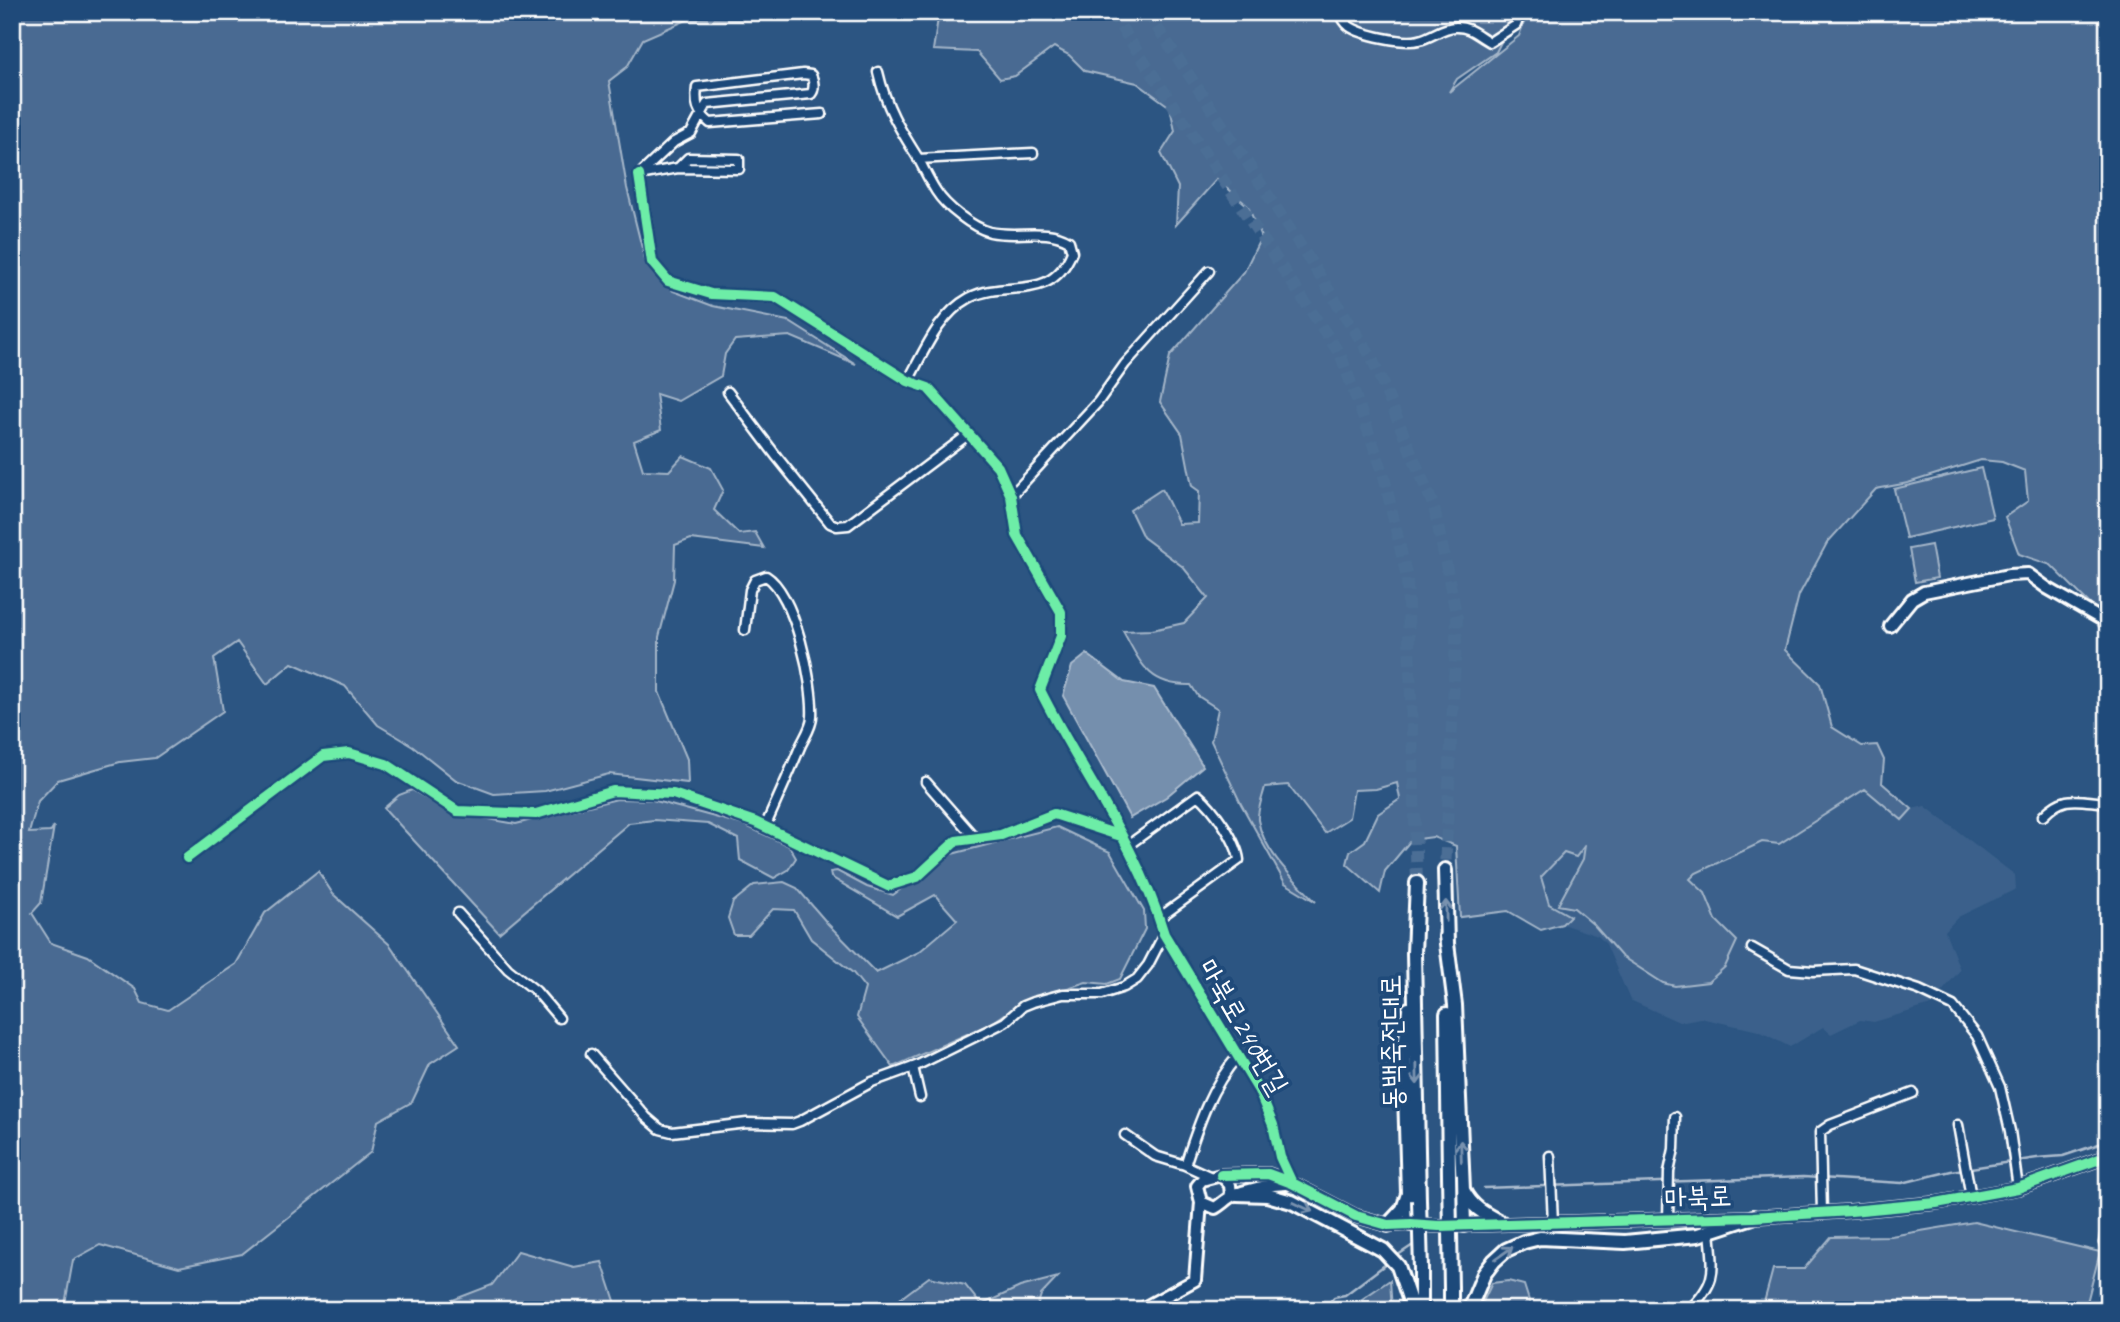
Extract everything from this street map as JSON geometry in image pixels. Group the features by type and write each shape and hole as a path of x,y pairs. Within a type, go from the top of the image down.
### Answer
{"main road":[{"name":"동백죽전대로","path":"1445,870 1451,1310"},
{"name":"동백죽전대로","path":"1413,1197 1417,883"},
{"path":"1447,936 1455,1005 1464,1225"},
{"path":"1463,1190 1469,1202 1477,1209 1502,1223"},
{"path":"1234,1195 1266,1195 1292,1202 1382,1250 1398,1266 1413,1310"},
{"path":"1411,1224 1413,1197"},
{"path":"1388,1226 1413,1197"},
{"path":"1413,1197 1421,1269 1421,1310"},
{"path":"1469,1310 1484,1274 1493,1261 1506,1250 1524,1242 1540,1238 1625,1242 1698,1235 1753,1217"}],"street":[{"path":"1340,12 1347,24 1365,34 1413,41 1459,27 1469,29 1490,42 1516,25 1521,12"},
{"path":"878,72 884,99 937,194 970,224 997,233 1057,234 1069,241 1072,252 1066,267 1051,281 1031,287 982,294 969,299 944,317 908,381"},
{"path":"639,176 674,142 691,133 700,115 706,104 811,94 813,79 811,75 803,74 696,88 695,102 700,115 710,123 822,114"},
{"path":"918,159 1033,153"},
{"path":"639,176 678,168 739,169 739,159 688,158 678,168"},
{"path":"639,176 652,262 668,281 712,294 775,298 908,381 928,388 998,467 1012,496 1098,402 1125,364 1209,271"},
{"path":"728,392 784,467 830,523 837,526 848,525 969,434"},
{"name":"마북로240번길","path":"1012,496 1017,535 1061,612 1061,636 1040,690 1127,846 1164,934 1259,1091 1273,1125 1280,1157 1292,1183"},
{"path":"1890,626 1912,599 1924,592 2009,575 2028,574 2108,623"},
{"path":"745,630 750,590 755,580 766,576 782,593 797,627 806,660 813,719 765,827"},
{"path":"187,858 323,756 349,753 386,764 457,811 536,814 613,791 673,794 765,827 888,886 916,877 956,841 1001,835 1054,814 1121,836"},
{"path":"926,782 976,839"},
{"path":"1127,846 1198,795 1206,802 1238,849 1239,860 1159,918"},
{"path":"2043,816 2053,805 2063,800 2108,803"},
{"path":"458,914 508,970 536,991 559,1018"},
{"path":"591,1054 646,1117 660,1129 672,1132 747,1123 792,1124 872,1082 913,1067 1004,1022 1032,1002 1063,994 1102,994 1124,987 1137,979 1148,965 1164,934"},
{"path":"1752,948 1789,969 1854,969 1919,990 1953,1006 1977,1036 2000,1087 2018,1188"},
{"path":"1185,1165 1200,1120 1220,1077 1237,1057"},
{"path":"913,1067 920,1097"},
{"path":"1822,1213 1820,1132 1830,1125 1913,1093"},
{"path":"1668,1220 1675,1116"},
{"path":"1958,1125 1971,1197"},
{"path":"1125,1135 1155,1156 1215,1175 1230,1185 1234,1195"},
{"path":"1550,1156 1553,1223"},
{"name":"마북로","path":"1215,1175 1268,1174 1292,1183 1356,1216 1388,1226 1439,1226 1753,1217 1936,1203 2018,1188 2108,1156"},
{"path":"1140,1310 1195,1280 1201,1202 1197,1186 1202,1180 1215,1175"},
{"path":"1201,1202 1215,1208 1234,1195 1264,1185 1292,1183"},
{"path":"2104,1244 2108,1218"},
{"path":"1689,1310 1711,1284 1710,1230"}],"shaded area":[{"path":"12,12 770,12 740,20 689,19 643,39 627,67 609,81 627,188 645,260 673,291 713,306 788,321 856,364 790,336 735,340 725,354 721,376 678,401 656,394 661,430 634,441 643,470 669,471 683,456 711,468 723,490 714,510 739,534 755,532 764,548 691,539 675,545 674,580 659,637 659,692 687,759 688,783 609,774 545,791 494,794 456,780 413,746 378,725 345,686 292,663 267,684 237,642 214,658 223,711 155,758 120,762 58,780 38,801 29,833 50,832 54,826 41,903 32,913 51,943 88,956 135,989 142,1003 168,1010 236,964 265,913 318,871 333,894 390,945 459,1045 430,1064 412,1102 378,1121 371,1152 242,1254 179,1267 100,1245 73,1260 64,1310 12,1310"},
{"path":"939,12 1516,12 1496,52 1457,79 1449,92 1519,36 1528,12 2093,12 2108,26 2108,605 2096,610 2051,565 2019,554 2005,517 2028,501 2025,471 2002,462 1981,460 1908,483 1876,489 1827,543 1799,595 1785,650 1820,684 1832,727 1862,746 1877,745 1884,760 1882,783 1912,809 1902,820 1865,789 1779,844 1762,842 1696,873 1690,879 1705,893 1716,920 1737,941 1725,967 1708,982 1675,986 1663,983 1621,956 1594,925 1574,908 1558,905 1583,859 1585,845 1576,857 1564,853 1541,877 1549,904 1570,916 1562,924 1541,930 1508,911 1460,917 1456,846 1433,837 1411,840 1385,871 1380,893 1347,864 1350,852 1365,841 1378,814 1400,799 1397,783 1376,789 1354,790 1349,818 1325,833 1288,785 1265,787 1258,816 1261,832 1273,854 1316,902 1285,883 1241,804 1211,741 1218,709 1198,696 1191,685 1165,682 1148,671 1123,631 1152,630 1184,623 1208,598 1183,567 1143,537 1130,510 1162,489 1179,524 1198,523 1199,491 1192,486 1182,434 1160,402 1170,356 1244,272 1261,237 1248,206 1217,179 1176,225 1178,187 1161,153 1175,131 1170,107 1137,83 1085,71 1069,55 1054,47 1015,76 1000,79 977,52 933,50"},
{"path":"1981,468 1993,518 1906,538 1894,489"},
{"path":"1931,545 1937,578 1915,582 1909,549"},
{"path":"1087,654 1124,682 1154,688 1203,766 1166,797 1130,818 1063,696 1072,666"},
{"path":"1866,789 1901,820 1912,809 1925,806 2015,875 2016,889 1958,917 1945,931 1960,970 1931,1005 1874,1022 1860,1020 1831,1034 1823,1027 1790,1047 1759,1031 1700,1018 1679,1022 1630,1000 1606,944 1598,936 1562,924 1570,916 1549,904 1541,878 1565,853 1601,825 1690,879 1696,873 1762,842 1779,844"},
{"path":"412,790 439,806 472,816 516,824 617,799 652,800 744,825 789,846 796,858 788,870 774,878 740,860 738,839 708,824 654,820 629,823 499,933 384,808 399,795"},
{"path":"1057,827 1110,852 1144,911 1145,929 1120,979 1107,984 1086,982 1021,1003 992,1023 893,1067 857,1017 865,988 853,973 811,939 794,910 773,909 749,935 734,935 728,918 733,902 754,885 784,882 797,888 876,973 919,952 957,920 935,895 897,916 831,877 830,872 837,871 867,887 893,895 948,855"},
{"path":"1974,1222 2100,1252 2085,1310 1762,1310 1773,1269 1804,1269 1831,1237 1891,1236"},
{"path":"518,1251 574,1267 602,1262 618,1310 379,1310 380,1307 432,1308 492,1285"},
{"path":"929,1277 965,1285 981,1305 1020,1287 1058,1277 1041,1295 1036,1310 885,1310"},
{"path":"1390,1280 1392,1310 1346,1310"},
{"path":"1508,1281 1524,1285 1532,1310 1479,1310 1492,1283"}],"waterway":[{"path":"1484,1188 1803,1177 1902,1183 1951,1171 2063,1156 2108,1141"},
{"path":"1395,1257 1416,1243"},
{"path":"1323,1310 1334,1297 1345,1295 1390,1261"}],"tunnel":[{"path":"1111,12 1341,356 1383,472 1407,578 1417,883"},
{"path":"1147,12 1371,356 1434,507 1457,618 1445,870"}],"cycle path":[{"path":"639,175 652,262 668,281 711,294 775,297 908,381 928,388 998,467 1011,496 1017,535 1061,612 1061,636 1040,690 1124,839 1153,902 1164,934 1259,1091 1273,1125 1280,1157 1292,1183"},
{"path":"187,858 323,756 349,753 386,764 457,811 536,814 613,791 673,794 755,822 888,886 917,877 956,841 1001,835 1054,814 1121,836"},
{"path":"1221,1175 1268,1174 1292,1183 1356,1216 1388,1225 1439,1226 1753,1217 1936,1203 2018,1188 2108,1156"}]}
